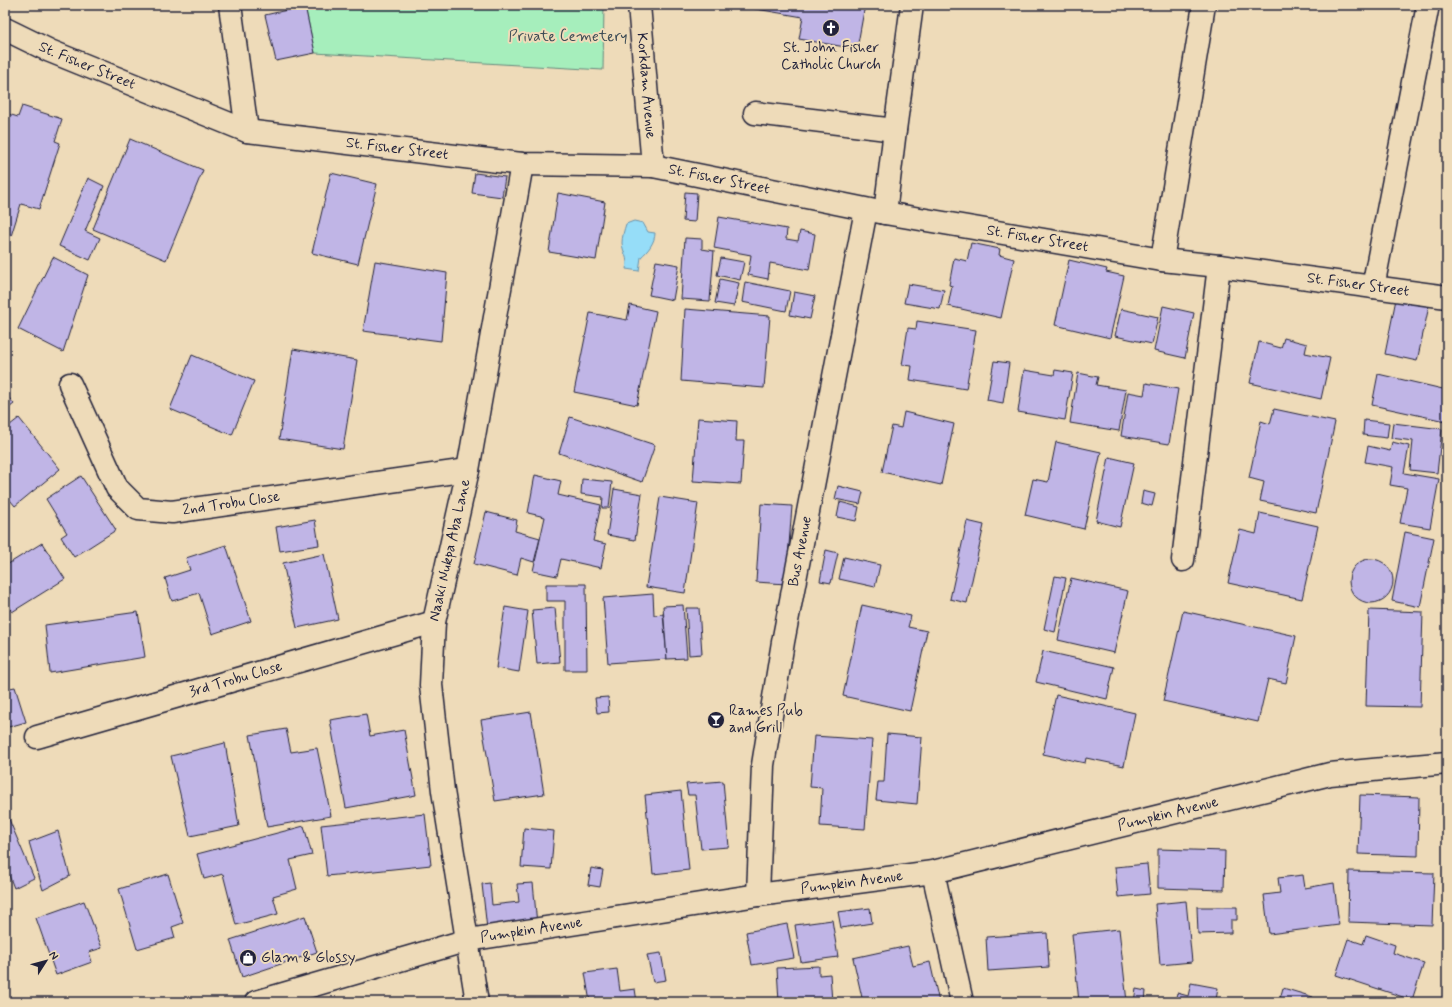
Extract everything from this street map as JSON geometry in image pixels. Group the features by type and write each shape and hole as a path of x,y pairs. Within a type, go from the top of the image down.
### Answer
{"street":[{"path":"230,5 247,131"},
{"name":"Korkdam Avenue","path":"639,5 653,166"},
{"name":"Bus Avenue","path":"758,895 763,765 783,642 894,130 912,5"},
{"path":"1162,260 1204,5"},
{"path":"1374,287 1428,5"},
{"name":"St. Fisher Street","path":"5,29 50,51 247,131 522,164 552,163 653,166 876,212 1162,260 1219,266 1447,297"},
{"path":"755,113 894,130"},
{"name":"Naaki Nukpa Aba Lane","path":"477,1002 443,791 431,685 434,622 468,470 522,164"},
{"path":"1183,560 1219,266"},
{"name":"2nd Trobu Close","path":"70,384 117,488 138,509 172,512 468,470"},
{"name":"3rd Trobu Close","path":"37,737 434,622"},
{"name":"Pumpkin Avenue","path":"256,1002 468,940 758,895 933,872 1330,774 1447,764"},
{"path":"933,872 962,1002"}],"green space":[{"name":"Private Cemetery","path":"604,5 603,70 315,53 305,6"}],"water":[{"path":"634,221 643,223 648,232 655,233 651,246 641,257 639,271 626,269 626,258 622,243 626,224"}],"building":[{"name":"St. John Fisher Catholic Church","path":"733,5 865,5 857,49 799,39 803,17"},
{"path":"305,6 315,53 276,61 265,15"},
{"path":"22,106 62,119 55,141 60,143 39,209 21,204 11,236 5,234 5,113 18,117"},
{"path":"130,139 203,170 166,260 93,229"},
{"path":"331,173 377,184 358,264 312,253"},
{"path":"475,173 505,177 502,197 472,193"},
{"path":"88,178 104,186 85,231 100,238 90,260 59,246"},
{"path":"685,192 697,193 695,222 683,221"},
{"path":"558,193 605,202 596,260 549,252"},
{"path":"719,217 787,229 786,239 798,241 800,231 815,234 809,270 770,263 768,279 748,275 751,255 714,248"},
{"path":"685,238 702,239 702,249 714,251 710,301 681,299"},
{"path":"971,243 1000,249 999,255 1014,259 1001,318 948,306 952,286 949,285 954,258 967,261"},
{"path":"53,257 88,275 63,352 18,329"},
{"path":"721,258 744,262 740,280 717,275"},
{"path":"1069,260 1107,269 1106,272 1124,276 1110,338 1055,325"},
{"path":"375,261 447,273 441,341 363,331"},
{"path":"656,261 679,265 673,300 649,295"},
{"path":"720,279 739,283 734,306 715,303"},
{"path":"745,282 790,291 786,311 742,302"},
{"path":"908,284 944,290 940,309 904,303"},
{"path":"794,292 815,296 810,319 790,315"},
{"path":"1396,299 1429,306 1417,361 1385,354"},
{"path":"630,305 656,311 637,405 574,392 590,313 627,320"},
{"path":"1163,306 1194,313 1185,358 1154,351"},
{"path":"685,309 770,316 764,388 681,381"},
{"path":"1121,309 1158,317 1152,344 1115,336"},
{"path":"917,321 976,330 966,389 910,380 912,366 902,365 908,328 916,329"},
{"path":"1284,338 1307,344 1305,353 1330,358 1321,399 1250,383 1259,342 1281,348"},
{"path":"293,349 357,360 343,449 279,439"},
{"path":"192,355 254,381 232,435 170,409"},
{"path":"994,361 1009,363 1003,403 987,400"},
{"path":"1024,370 1054,375 1055,370 1073,373 1065,420 1018,412"},
{"path":"1078,373 1098,377 1096,385 1126,390 1119,431 1070,423"},
{"path":"1378,374 1447,390 1447,414 1445,421 1372,405"},
{"path":"1146,383 1178,389 1169,444 1121,436 1128,392 1144,395"},
{"path":"5,393 14,404 5,411"},
{"path":"1274,409 1335,422 1316,513 1260,501 1264,482 1249,478 1261,421 1270,424"},
{"path":"904,412 954,424 941,485 882,472 892,426 901,428"},
{"path":"570,417 655,445 642,482 559,453"},
{"path":"19,418 60,469 15,506 5,494 5,429"},
{"path":"698,418 737,421 736,441 744,441 741,484 693,481"},
{"path":"1364,420 1389,423 1387,438 1363,435"},
{"path":"1393,423 1442,429 1437,473 1410,470 1413,441 1391,438"},
{"path":"1056,442 1101,452 1084,529 1025,515 1033,479 1048,482"},
{"path":"1392,442 1409,446 1404,473 1439,479 1430,528 1400,523 1407,488 1390,485 1393,467 1365,462 1368,446 1390,451"},
{"path":"1109,457 1134,463 1120,527 1096,521"},
{"path":"535,475 561,481 558,495 601,505 593,541 606,544 601,568 561,559 557,576 533,571 545,517 528,513"},
{"path":"81,476 116,530 74,557 61,537 67,533 46,499"},
{"path":"582,479 612,482 609,508 602,508 603,497 581,494"},
{"path":"838,486 863,492 860,504 835,499"},
{"path":"614,489 642,494 635,540 607,535"},
{"path":"1143,491 1155,494 1152,506 1141,503"},
{"path":"660,497 698,503 685,593 646,587"},
{"path":"840,502 859,507 856,521 837,517"},
{"path":"761,504 792,506 786,584 756,582"},
{"path":"486,512 517,520 515,531 540,538 534,562 521,558 517,575 474,564"},
{"path":"1260,513 1318,526 1302,599 1228,583 1240,530 1256,534"},
{"path":"315,520 319,545 280,551 276,527"},
{"path":"967,521 984,525 967,603 950,599"},
{"path":"1405,532 1434,538 1420,607 1392,601"},
{"path":"42,543 65,579 12,612 5,601 5,566"},
{"path":"226,545 251,621 212,634 199,593 172,601 165,578 190,570 186,558"},
{"path":"826,550 838,553 831,583 820,581"},
{"path":"324,554 338,619 297,628 283,563"},
{"path":"844,557 880,565 875,587 839,579"},
{"path":"1371,559 1383,563 1389,569 1393,581 1389,593 1383,599 1371,603 1359,599 1353,593 1349,581 1353,569 1359,563"},
{"path":"1055,576 1066,578 1055,632 1044,629"},
{"path":"1071,578 1128,591 1114,653 1058,640"},
{"path":"546,584 586,584 587,670 565,670 565,601 546,601"},
{"path":"653,594 654,615 663,614 667,659 608,663 603,598"},
{"path":"683,605 687,658 667,659 663,606"},
{"path":"862,605 911,616 908,627 927,631 910,711 843,696"},
{"path":"505,607 528,611 519,672 496,668"},
{"path":"555,608 560,662 537,664 532,610"},
{"path":"686,608 699,608 702,654 689,655"},
{"path":"1369,610 1423,612 1420,707 1366,706"},
{"path":"1183,611 1296,636 1286,683 1268,679 1258,722 1163,701"},
{"path":"138,612 145,657 50,673 45,625"},
{"path":"1043,651 1114,667 1107,699 1036,682"},
{"path":"15,687 26,722 5,728 5,689"},
{"path":"1056,695 1135,713 1124,766 1086,758 1085,763 1043,754"},
{"path":"608,697 609,712 597,713 595,698"},
{"path":"531,712 544,794 495,801 481,720"},
{"path":"366,714 370,736 404,730 416,795 346,808 330,720"},
{"path":"286,729 291,752 317,748 331,816 267,827 250,735"},
{"path":"887,734 922,737 917,804 876,800 878,782 884,782"},
{"path":"814,736 872,740 865,829 820,826 822,788 810,787"},
{"path":"225,743 239,826 190,836 171,756"},
{"path":"723,781 729,847 701,849 695,795 688,795 686,784"},
{"path":"681,791 689,870 653,874 645,795"},
{"path":"1360,795 1419,797 1418,856 1358,854"},
{"path":"5,810 34,878 14,888 6,868 5,869"},
{"path":"425,814 431,865 327,876 321,825"},
{"path":"304,826 312,855 290,860 297,889 273,896 278,914 236,925 223,874 204,879 197,854"},
{"path":"524,828 554,831 551,869 521,867"},
{"path":"58,831 70,876 43,890 29,842"},
{"path":"1158,849 1225,851 1224,890 1158,888"},
{"path":"1147,864 1150,894 1118,897 1115,867"},
{"path":"591,868 603,870 600,887 588,885"},
{"path":"1349,871 1434,873 1432,925 1348,922"},
{"path":"168,874 183,923 172,927 175,938 137,949 119,889"},
{"path":"1303,875 1305,888 1334,883 1339,925 1269,934 1264,895 1280,893 1278,878"},
{"path":"490,883 492,905 519,902 517,884 533,883 537,924 487,929 482,884"},
{"path":"84,901 102,948 89,952 92,962 56,975 36,918"},
{"path":"1186,901 1192,962 1160,965 1155,904"},
{"path":"1197,907 1237,907 1237,920 1231,920 1231,933 1198,934"},
{"path":"870,908 872,923 841,928 838,912"},
{"path":"305,916 317,952 242,977 230,940"},
{"path":"832,920 838,957 801,962 795,925"},
{"path":"787,924 794,958 752,965 746,932"},
{"path":"1119,929 1127,1002 1079,1002 1072,934"},
{"path":"1047,933 1049,967 988,971 986,937"},
{"path":"1366,935 1395,945 1393,953 1424,963 1412,1000 1336,975 1348,939 1363,944"},
{"path":"908,946 913,966 930,962 939,1002 863,1002 853,958"},
{"path":"661,953 666,980 653,982 647,955"},
{"path":"819,966 819,975 830,974 832,1002 779,1002 777,968"},
{"path":"617,969 620,991 635,989 637,1002 590,1002 585,973"},
{"path":"1191,983 1218,988 1216,1000 1226,1002 1175,1002 1177,993 1188,996"},
{"path":"1283,988 1313,997 1311,1002 1279,1002"},
{"path":"1136,989 1146,991 1145,1002 1134,1002"}],"place":[{"name":"St. John Fisher Catholic Church","path":"831,28"},
{"name":"Rames Pub and Grill","path":"716,720"},
{"name":"Glam & Glossy","path":"248,958"}]}
